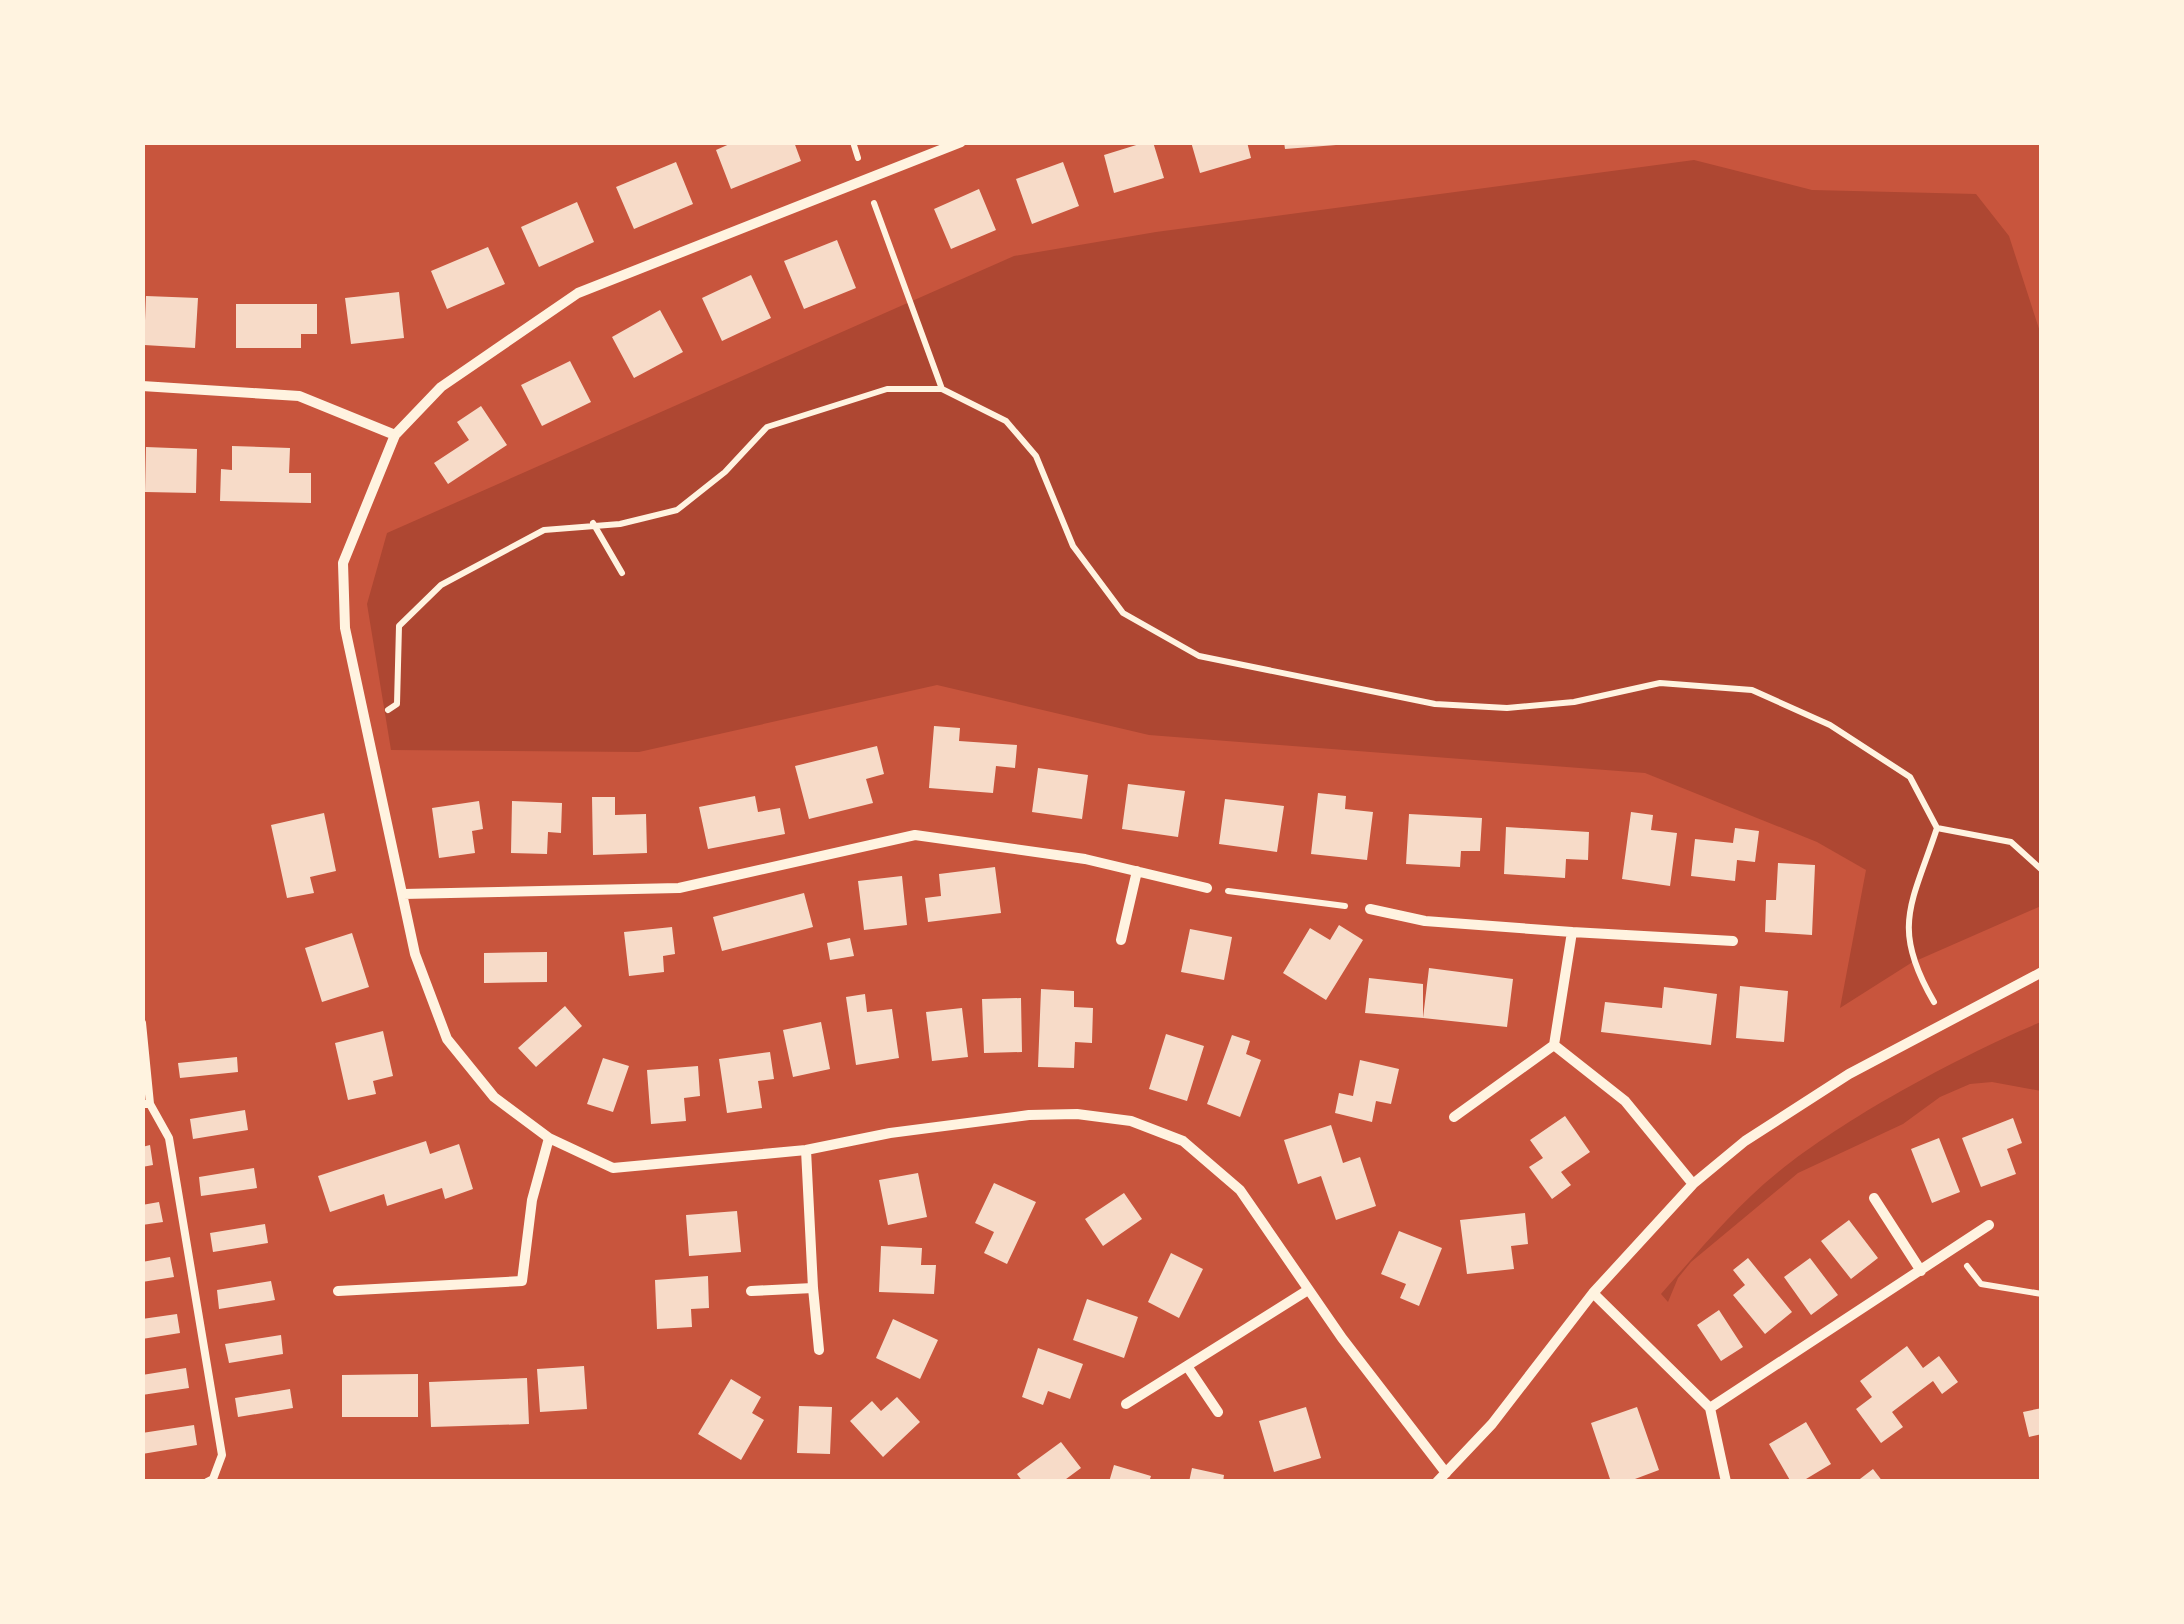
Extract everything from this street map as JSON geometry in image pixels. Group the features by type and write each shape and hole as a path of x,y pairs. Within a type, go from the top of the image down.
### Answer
{"street":[{"path":"961,142 578,293 442,388 395,435 343,563 345,628 369,723 388,836 415,954 446,1039 494,1097 549,1138 613,1168 806,1150 890,1133 1029,1115 1077,1114 1131,1121 1183,1141 1240,1190 1441,1477 1492,1424 1593,1293 1693,1184 1745,1141 1849,1074 2040,973"},
{"path":"142,386 298,396 395,435"},
{"path":"403,894 679,888 915,835 1137,871 1207,888"},
{"path":"1121,940 1137,871"},
{"path":"1370,909 1425,921 1733,941"},
{"path":"1454,1117 1554,1045 1572,932"},
{"path":"1554,1045 1625,1101 1693,1184"},
{"path":"338,1290 522,1281 532,1200 549,1138"},
{"path":"806,1150 818,1350"},
{"path":"1874,1198 1921,1271"},
{"path":"1710,1408 1989,1226"},
{"path":"751,1291 814,1288"},
{"path":"1126,1404 1308,1290"},
{"path":"1593,1293 1710,1408 1726,1482"},
{"path":"1186,1366 1218,1412"}],"lane":[{"path":"142,1022 146,1104 170,1138 222,1455 214,1479 207,1482"}],"path":[{"path":"864,178 942,389"},
{"path":"369,723 397,704 399,626 441,585 544,530 592,523 620,524 676,510 725,472 767,427 887,388 942,389 1006,421 1036,456 1074,546 1124,612 1198,656 1435,704 1507,708 1574,702 1660,683 1752,690 1830,724 1910,778 1937,828 1907,920 1911,964 1947,1024"},
{"path":"592,523 622,573"},
{"path":"1937,828 2011,842 2042,870"},
{"path":"1207,888 1370,909"},
{"path":"1954,1249 1981,1284 2042,1294"}],"shaded area":[{"path":"1694,160 1812,190 1976,194 2009,236 2041,335 2041,906 1911,963 1840,1008 1866,870 1817,842 1645,773 1149,735 937,685 639,752 391,750 367,604 387,533 1014,256 1156,232"},
{"path":"2041,1022 2041,1091 1992,1082 1970,1084 1940,1097 1903,1124 1798,1173 1691,1262 1678,1278 1668,1302 1661,1294 1746,1201 1804,1152 1904,1089"}],"building":[{"path":"734,142 794,142 801,161 731,189 716,150"},
{"path":"1153,142 1164,178 1114,193 1104,155"},
{"path":"1191,142 1247,142 1251,158 1200,173"},
{"path":"1284,142 1336,142 1336,145 1285,149"},
{"path":"676,162 693,204 634,229 616,187"},
{"path":"1063,162 1079,206 1032,224 1016,179"},
{"path":"979,189 996,230 951,249 934,209"},
{"path":"577,202 594,242 539,267 521,227"},
{"path":"837,240 856,288 804,309 784,261"},
{"path":"488,247 505,284 447,309 431,271"},
{"path":"751,275 771,318 722,341 702,298"},
{"path":"399,292 404,338 351,344 345,298"},
{"path":"146,296 198,298 195,348 144,345"},
{"path":"236,304 317,304 317,334 301,334 301,348 236,348"},
{"path":"660,310 683,352 634,378 612,337"},
{"path":"570,361 591,402 542,426 521,385"},
{"path":"481,406 507,445 448,484 434,463 469,440 457,422"},
{"path":"232,446 290,448 289,473 311,473 311,503 220,501 221,469 232,470"},
{"path":"146,447 197,449 196,493 145,492"},
{"path":"934,726 960,728 959,741 1017,745 1015,768 996,766 993,793 929,788"},
{"path":"877,746 884,774 866,779 873,803 809,819 795,766"},
{"path":"1038,768 1088,775 1082,819 1032,812"},
{"path":"1128,784 1185,791 1178,837 1122,829"},
{"path":"1318,793 1346,796 1345,809 1373,812 1367,860 1311,854"},
{"path":"755,796 758,812 780,808 785,834 708,849 699,807"},
{"path":"592,797 615,797 615,815 646,814 647,853 593,855"},
{"path":"1225,799 1284,806 1277,852 1219,844"},
{"path":"479,801 483,829 472,831 475,853 439,858 432,808"},
{"path":"512,801 562,803 561,833 548,832 547,854 511,853"},
{"path":"1631,812 1653,815 1651,830 1677,833 1670,886 1622,879"},
{"path":"324,813 336,871 310,877 314,893 287,898 271,825"},
{"path":"1409,814 1482,818 1480,851 1461,851 1460,867 1406,864"},
{"path":"1506,827 1589,832 1588,860 1566,859 1565,878 1504,874"},
{"path":"1735,828 1759,831 1755,862 1737,860 1735,881 1691,876 1695,839 1733,843"},
{"path":"1778,863 1815,865 1812,935 1765,932 1766,900 1776,900"},
{"path":"995,867 1001,913 928,922 925,898 941,896 939,874"},
{"path":"902,876 907,925 864,930 858,881"},
{"path":"804,893 813,927 722,951 713,917"},
{"path":"1339,925 1363,940 1326,1000 1283,973 1310,928 1330,940"},
{"path":"672,927 675,954 663,956 664,972 629,976 624,932"},
{"path":"1190,929 1232,937 1224,980 1181,972"},
{"path":"352,933 369,987 322,1002 305,948"},
{"path":"850,938 854,956 830,960 827,943"},
{"path":"547,952 547,982 484,983 484,953"},
{"path":"1429,968 1513,979 1507,1027 1423,1018"},
{"path":"1369,978 1423,984 1423,1018 1365,1013"},
{"path":"1740,986 1788,991 1784,1042 1736,1038"},
{"path":"1664,987 1717,994 1711,1045 1601,1032 1605,1002 1662,1008"},
{"path":"1041,989 1074,991 1074,1007 1093,1008 1092,1043 1075,1042 1074,1068 1038,1067"},
{"path":"865,994 867,1012 892,1009 899,1058 856,1065 846,997"},
{"path":"1021,998 1022,1052 984,1053 982,999"},
{"path":"565,1006 582,1026 536,1067 518,1048"},
{"path":"962,1008 968,1057 932,1061 926,1012"},
{"path":"821,1022 830,1069 793,1077 783,1030"},
{"path":"383,1031 393,1076 373,1081 376,1094 348,1100 335,1043"},
{"path":"1166,1034 1204,1046 1187,1101 1149,1089"},
{"path":"1232,1035 1250,1041 1246,1054 1261,1060 1240,1117 1207,1104"},
{"path":"770,1052 774,1079 758,1081 762,1108 727,1113 719,1059"},
{"path":"237,1057 238,1072 180,1078 178,1063"},
{"path":"603,1058 629,1066 613,1112 587,1104"},
{"path":"1360,1060 1399,1069 1391,1104 1376,1101 1372,1122 1335,1113 1339,1093 1353,1096"},
{"path":"698,1066 700,1096 684,1098 686,1121 651,1124 647,1070"},
{"path":"245,1110 248,1130 193,1139 190,1119"},
{"path":"1565,1116 1590,1152 1561,1172 1571,1185 1552,1199 1529,1167 1543,1158 1530,1140"},
{"path":"2013,1118 2022,1143 2007,1149 2016,1174 1981,1187 1962,1138"},
{"path":"1331,1125 1343,1163 1360,1157 1376,1206 1336,1220 1321,1176 1298,1184 1284,1140"},
{"path":"1939,1138 1960,1192 1932,1203 1911,1149"},
{"path":"426,1141 430,1154 459,1144 473,1189 445,1199 442,1188 387,1206 384,1194 330,1212 318,1176"},
{"path":"150,1145 153,1165 142,1167 142,1147"},
{"path":"254,1168 257,1188 201,1196 199,1177"},
{"path":"918,1173 927,1217 888,1225 879,1180"},
{"path":"994,1183 1036,1202 1007,1264 984,1253 994,1232 975,1223"},
{"path":"1124,1193 1142,1219 1103,1246 1085,1219"},
{"path":"159,1202 163,1222 142,1225 142,1205"},
{"path":"737,1211 741,1252 689,1256 686,1215"},
{"path":"1525,1213 1528,1244 1511,1246 1514,1269 1467,1274 1460,1220"},
{"path":"1849,1220 1878,1258 1851,1279 1821,1241"},
{"path":"265,1224 268,1243 213,1252 210,1233"},
{"path":"1399,1231 1442,1248 1419,1306 1400,1298 1406,1284 1381,1274"},
{"path":"881,1246 922,1248 921,1265 936,1265 934,1294 879,1292"},
{"path":"1171,1253 1203,1269 1179,1318 1148,1302"},
{"path":"170,1257 174,1277 142,1282 142,1262"},
{"path":"1748,1258 1792,1312 1765,1334 1733,1295 1745,1285 1733,1270"},
{"path":"1810,1258 1838,1295 1811,1315 1784,1277"},
{"path":"708,1276 709,1308 691,1309 692,1327 657,1329 655,1280"},
{"path":"271,1281 275,1300 219,1309 217,1290"},
{"path":"1087,1299 1138,1317 1124,1358 1073,1340"},
{"path":"1719,1310 1743,1347 1721,1361 1697,1325"},
{"path":"177,1314 180,1333 142,1339 142,1319"},
{"path":"893,1319 938,1340 920,1379 876,1358"},
{"path":"281,1335 283,1354 229,1363 225,1344"},
{"path":"1907,1346 1923,1368 1939,1356 1958,1382 1942,1394 1933,1381 1892,1412 1903,1427 1881,1443 1856,1409 1872,1397 1860,1381"},
{"path":"1038,1348 1083,1364 1070,1399 1048,1391 1043,1405 1022,1397"},
{"path":"584,1366 587,1409 540,1412 537,1369"},
{"path":"186,1368 189,1388 142,1395 142,1375"},
{"path":"418,1374 418,1417 342,1417 342,1375"},
{"path":"527,1378 529,1424 431,1427 429,1382"},
{"path":"731,1379 761,1397 752,1413 764,1420 741,1460 698,1434"},
{"path":"290,1389 293,1408 238,1417 235,1398"},
{"path":"897,1397 920,1422 883,1457 850,1421 872,1401 881,1411"},
{"path":"799,1406 832,1407 830,1454 797,1453"},
{"path":"1306,1407 1321,1458 1274,1472 1259,1421"},
{"path":"1637,1407 1659,1470 1627,1482 1611,1482 1591,1423"},
{"path":"2042,1408 2042,1434 2029,1437 2023,1412"},
{"path":"1806,1422 1831,1464 1801,1482 1791,1482 1769,1444"},
{"path":"194,1425 197,1445 142,1454 142,1433"},
{"path":"1061,1442 1081,1468 1062,1482 1023,1482 1017,1474"},
{"path":"1114,1465 1151,1476 1149,1482 1109,1482"},
{"path":"1192,1468 1224,1475 1223,1482 1189,1482"},
{"path":"1873,1469 1883,1482 1856,1482"}]}
